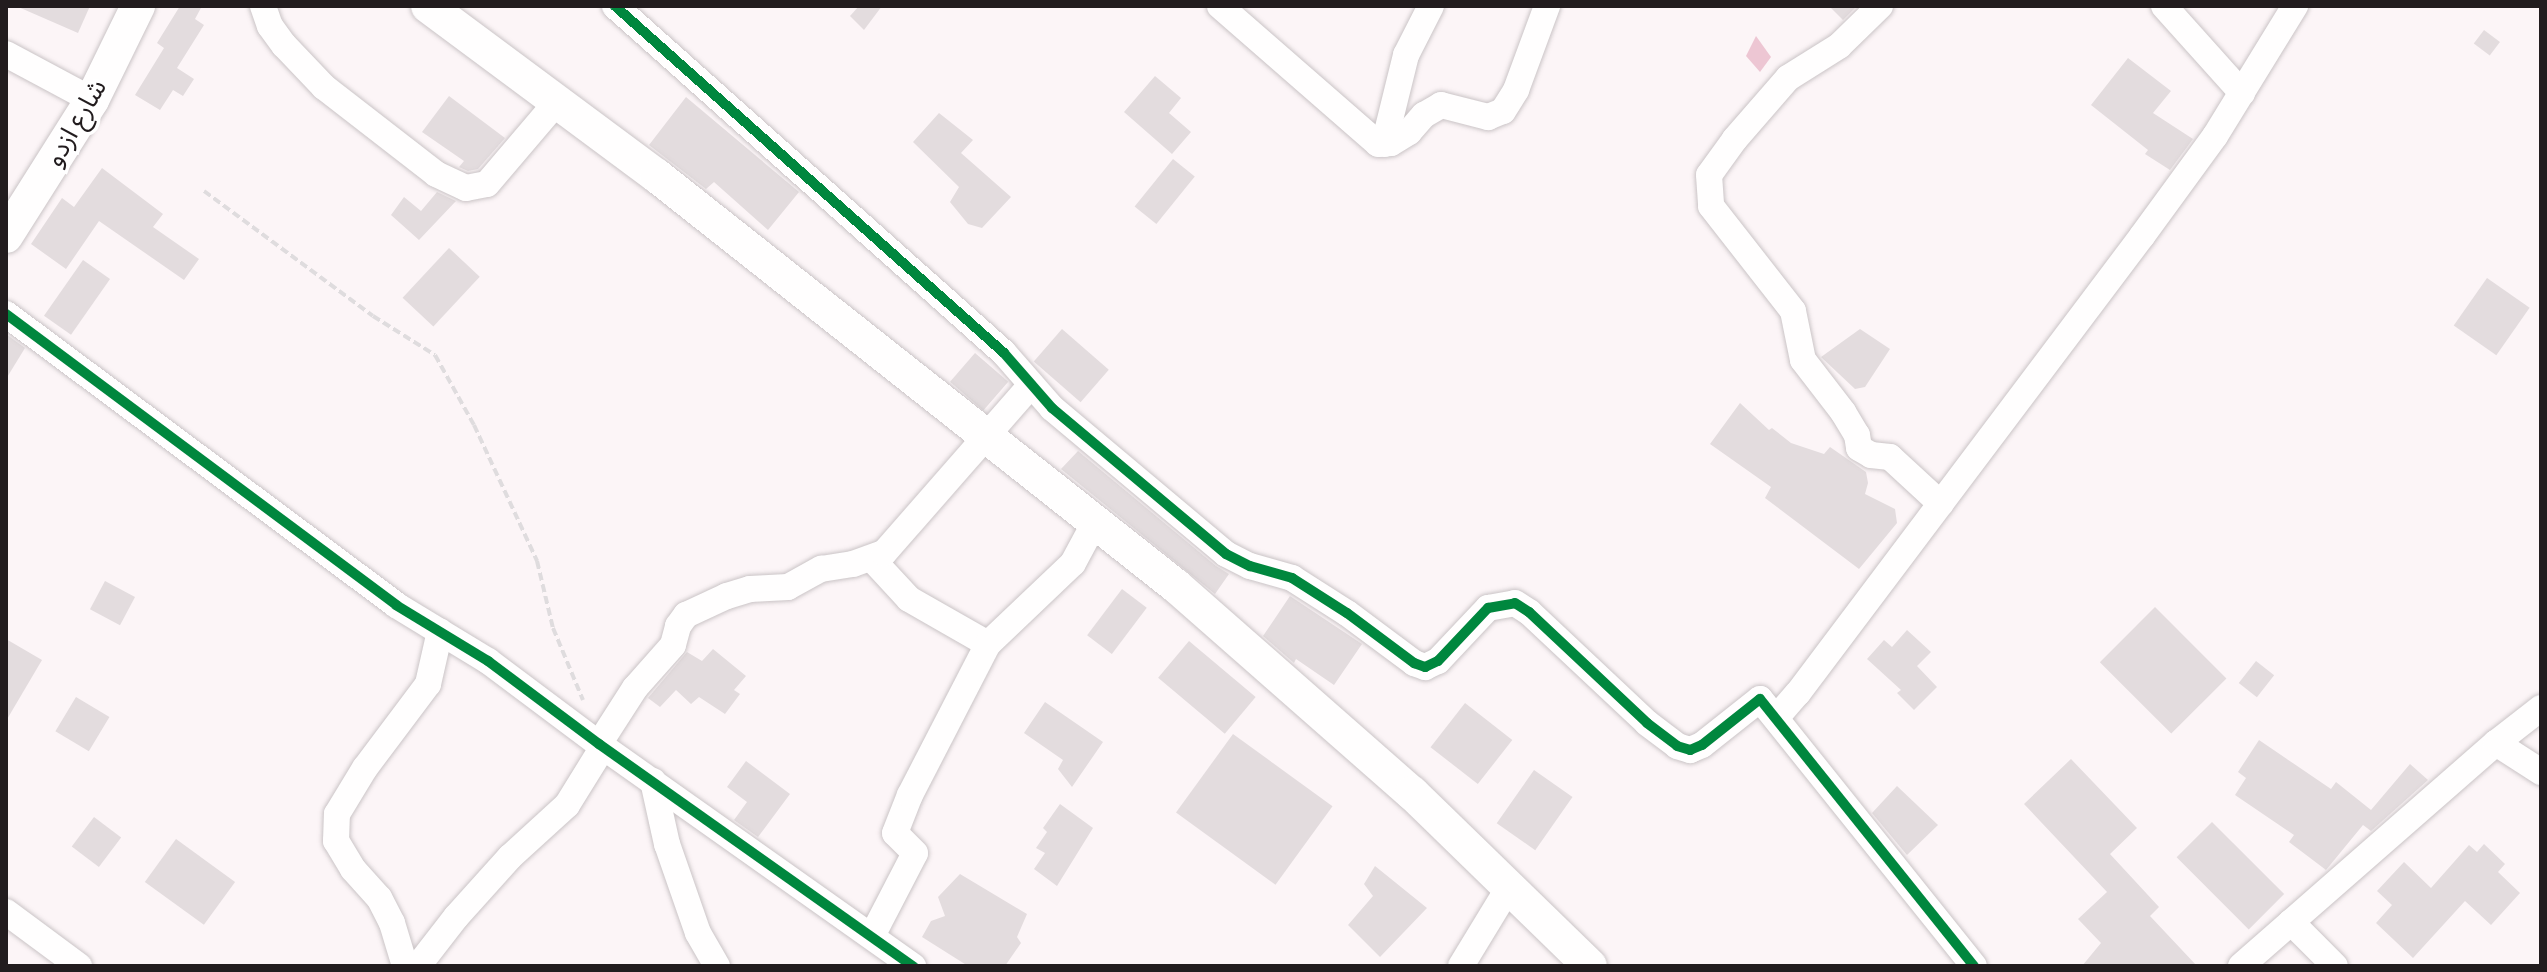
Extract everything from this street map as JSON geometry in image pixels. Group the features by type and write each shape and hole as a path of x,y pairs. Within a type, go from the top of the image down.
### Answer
{"street":[{"name":"شارع ازدو","path":"6,236 92,100 138,6"},
{"path":"263,6 270,26 284,45 324,87 436,174 466,188 487,184 556,103"},
{"path":"428,6 657,176 987,435 1246,644 1590,966"},
{"path":"615,6 1004,353 1052,408 1226,554 1250,566 1292,578 1414,663 1425,667 1438,661 1488,608 1515,603 1529,612 1603,683 1677,746 1690,750 1702,745 1760,699 1974,966"},
{"path":"1220,6 1378,144 1409,132 1424,115 1441,105 1488,117 1503,111 1516,90 1547,6"},
{"path":"1384,144 1406,55 1431,6"},
{"path":"1880,6 1839,46 1788,78 1735,139 1709,175 1711,206 1793,311 1803,360 1843,412 1857,435 1859,448 1871,455 1890,457 1941,504"},
{"path":"2164,6 2242,93"},
{"path":"1776,718 2142,236 2242,93 2295,6"},
{"path":"6,54 92,100"},
{"path":"6,314 396,605 488,661 601,746 913,966"},
{"path":"418,966 456,917 510,857 567,805 635,688 673,645 678,626 686,615 750,589 788,587 821,569 872,559 895,544 1031,385"},
{"path":"872,936 915,853 895,833 910,795 988,644 1073,563 1095,522"},
{"path":"872,559 909,599 988,644"},
{"path":"405,966 392,923 379,898 353,869 336,841 337,814 365,768 428,684 440,631"},
{"path":"2241,966 2496,743 2541,708"},
{"path":"2496,743 2541,772"},
{"path":"653,781 667,844 698,933 717,966"},
{"path":"1461,966 1509,887"},
{"path":"6,912 79,966"},
{"path":"2291,922 2335,966"}],"path":[{"path":"204,191 373,316 435,355 474,425 537,561 553,628 584,705"}],"shaded area":[{"path":"1756,36 1771,57 1760,72 1746,56"}],"building":[{"path":"16,6 90,6 78,33"},
{"path":"180,6 202,6 195,19 204,25 177,68 194,79 183,96 173,90 160,110 135,95 164,48 157,43"},
{"path":"859,6 882,6 864,30 850,16"},
{"path":"1829,6 1857,6 1843,20"},
{"path":"2484,30 2500,42 2490,56 2474,44"},
{"path":"2128,58 2171,91 2153,113 2193,139 2170,170 2145,154 2148,150 2091,105"},
{"path":"1155,76 1181,98 1169,113 1191,132 1172,154 1124,112"},
{"path":"449,96 505,138 478,169 468,171 459,167 464,161 422,132"},
{"path":"686,97 799,192 768,230 714,182 706,189 649,145"},
{"path":"939,113 973,140 961,153 1011,197 982,228 968,224 950,202 959,187 913,142"},
{"path":"1173,159 1195,177 1156,224 1135,206"},
{"path":"102,168 163,214 153,227 199,259 184,280 99,221 66,269 31,244 62,198 74,207"},
{"path":"437,192 456,201 419,240 391,215 404,197 421,211"},
{"path":"449,248 480,277 433,326 403,298"},
{"path":"83,260 110,279 71,335 44,316"},
{"path":"2487,278 2530,308 2496,355 2454,326"},
{"path":"1062,329 1109,370 1081,402 1034,361"},
{"path":"1860,329 1890,349 1865,387 1855,389 1821,357"},
{"path":"6,334 25,348 6,379"},
{"path":"975,353 1008,382 983,411 950,382"},
{"path":"1740,403 1769,430 1772,428 1791,443 1824,454 1830,447 1866,472 1868,483 1865,494 1895,509 1897,523 1859,569 1765,498 1771,487 1710,444"},
{"path":"1078,451 1229,574 1215,594 1061,469"},
{"path":"105,581 135,597 120,625 90,609"},
{"path":"1122,589 1147,608 1112,654 1087,635"},
{"path":"1290,596 1362,644 1334,685 1296,659 1294,663 1263,636"},
{"path":"2155,607 2226,678 2171,734 2100,662"},
{"path":"1907,630 1931,652 1917,666 1937,687 1914,710 1897,693 1901,690 1867,659 1884,640 1892,647"},
{"path":"6,639 42,660 6,721"},
{"path":"1189,641 1256,697 1225,734 1158,678"},
{"path":"713,649 746,676 734,690 740,694 725,714 699,697 691,704 676,690 660,707 648,698 687,652 702,661"},
{"path":"2256,661 2274,675 2257,697 2239,683"},
{"path":"76,697 109,717 89,751 55,731"},
{"path":"1045,702 1103,742 1072,787 1058,769 1063,760 1024,733"},
{"path":"1465,703 1512,740 1478,784 1431,747"},
{"path":"1233,734 1333,806 1275,885 1176,812"},
{"path":"2259,740 2331,789 2336,782 2371,810 2410,764 2428,780 2371,831 2363,825 2326,870 2289,842 2294,835 2235,795 2246,778 2238,772"},
{"path":"2071,759 2137,828 2110,854 2159,907 2150,916 2197,966 2082,966 2101,943 2078,919 2107,892 2024,804"},
{"path":"746,761 790,794 758,837 734,820 747,802 727,787"},
{"path":"1534,770 1573,797 1535,850 1497,823"},
{"path":"1897,786 1938,825 1907,855 1872,813"},
{"path":"1060,804 1093,828 1057,886 1034,869 1045,853 1036,848 1047,832 1043,828"},
{"path":"94,817 121,837 99,867 72,847"},
{"path":"2212,822 2284,894 2249,929 2177,857"},
{"path":"176,839 235,882 204,925 145,882"},
{"path":"2484,844 2505,864 2498,872 2520,893 2491,925 2465,901 2413,958 2376,923 2392,905 2377,891 2404,862 2431,888 2469,845 2477,852"},
{"path":"1375,866 1427,908 1380,957 1348,925 1373,896 1364,884"},
{"path":"960,874 1027,914 1017,937 1021,943 1005,966 968,966 922,937 931,921 945,916 938,897"}],"cycle path":[{"path":"615,6 1004,353 1052,408 1226,554 1250,566 1292,578 1347,613 1414,663 1425,667 1438,661 1488,608 1515,603 1529,612 1647,723 1677,746 1690,750 1702,745 1760,699 1974,966"},
{"path":"6,314 396,605 488,661 599,744 913,966"}]}
